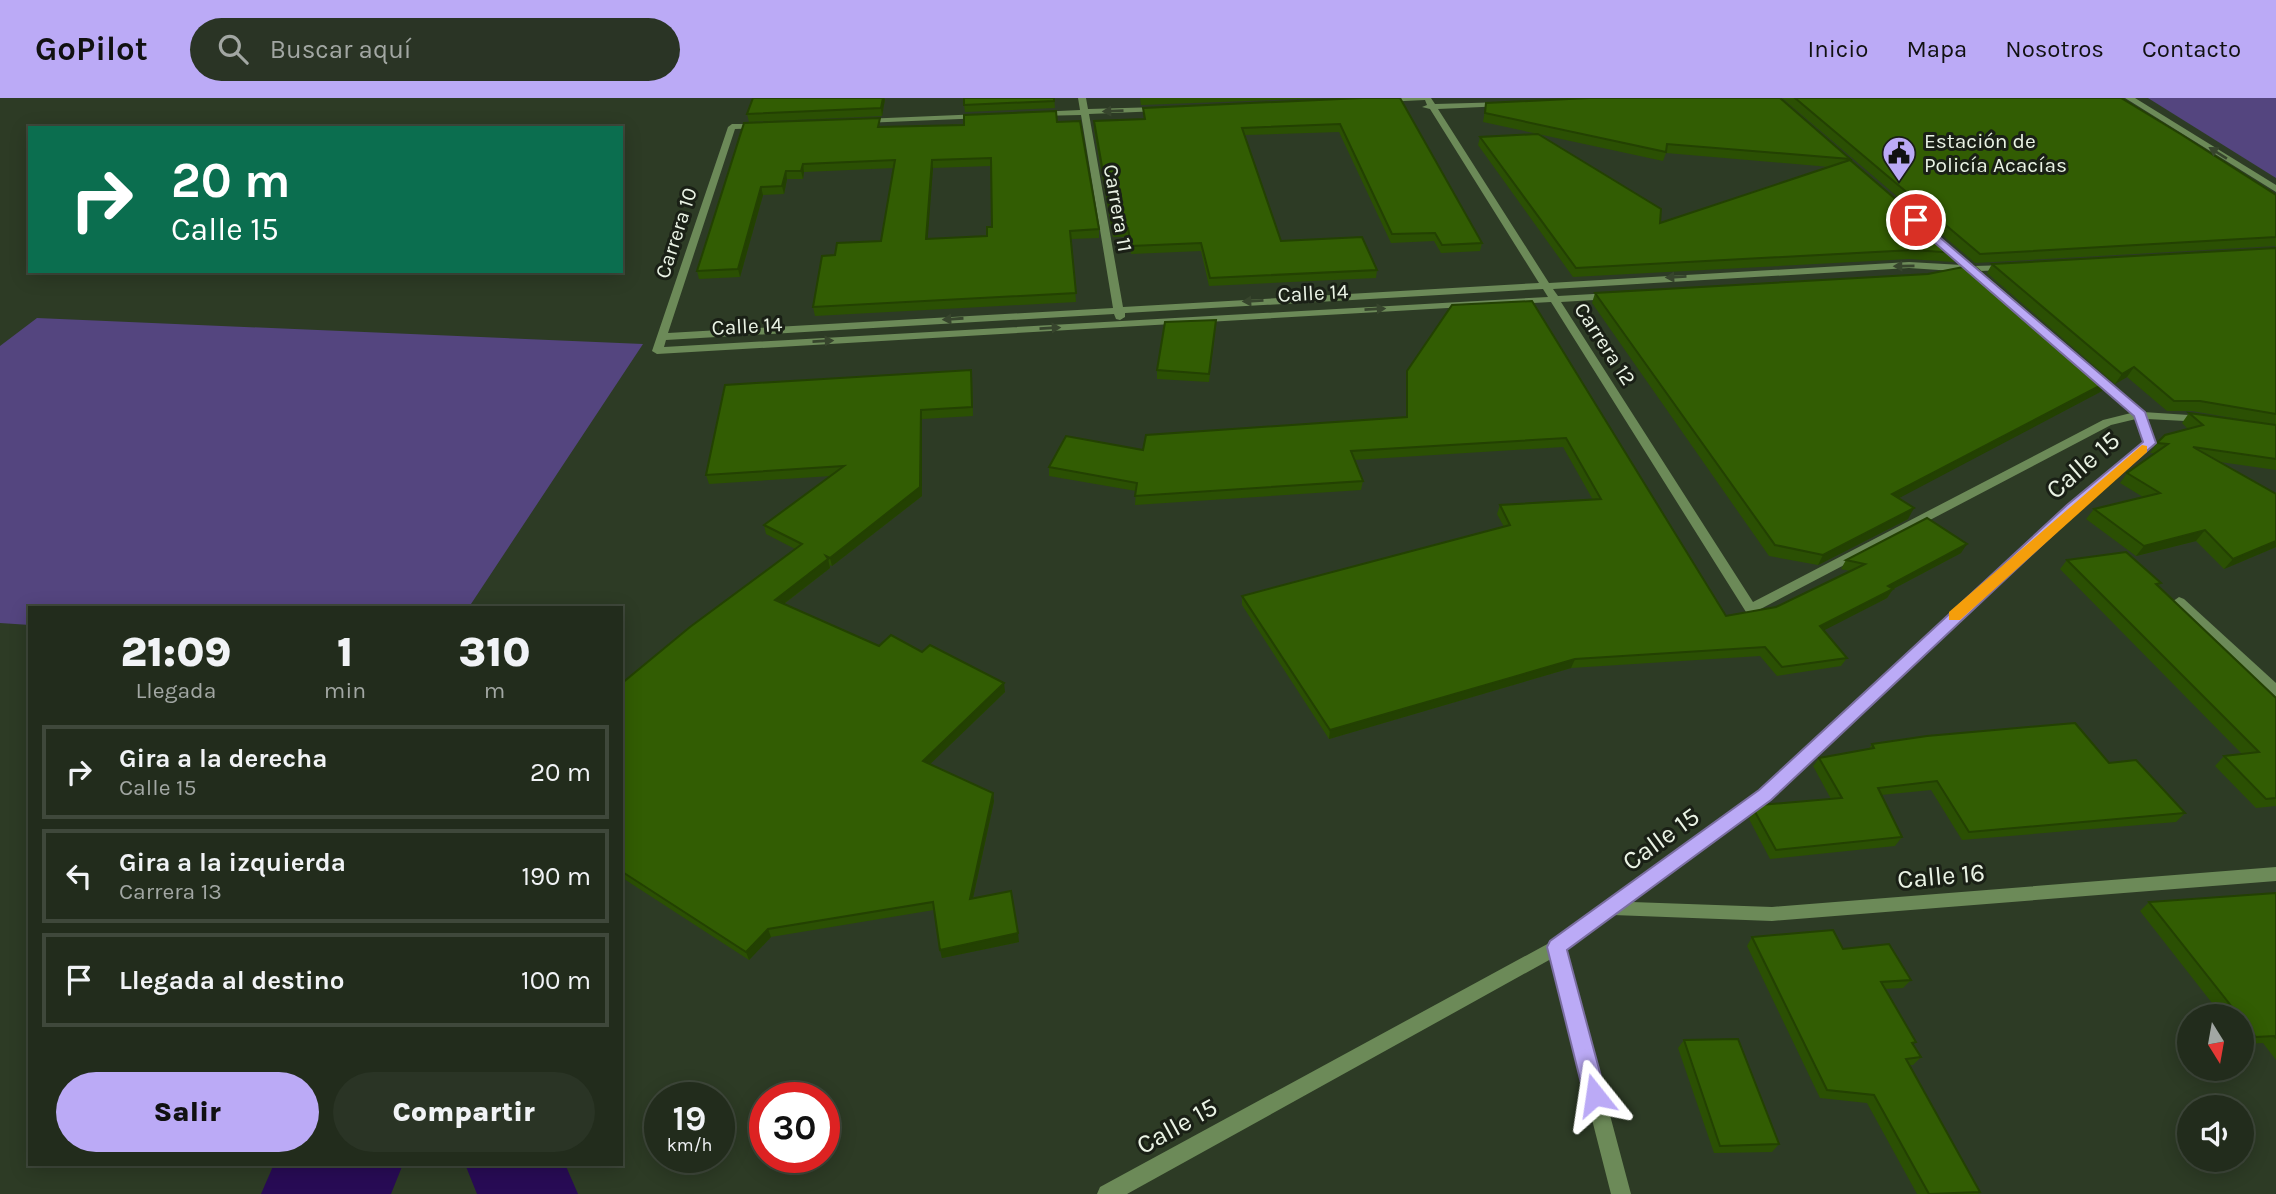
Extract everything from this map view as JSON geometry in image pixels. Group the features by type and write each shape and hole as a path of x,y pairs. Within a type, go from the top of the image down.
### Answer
{"street":[{"name":"Carrera 11","path":"1082,98 1121,323"},
{"path":"2129,98 2276,189"},
{"path":"1371,100 1515,104"},
{"path":"1377,109 1429,101"},
{"name":"Carrera 12","path":"1429,101 1751,609"},
{"path":"1030,119 1167,114"},
{"path":"854,122 989,121 866,131"},
{"path":"730,132 772,125"},
{"path":"730,132 770,135"},
{"name":"Carrera 10","path":"657,351 730,132"},
{"path":"1936,238 1993,287"},
{"name":"Calle 14","path":"662,337 1118,308 1909,265 1972,269 2013,267"},
{"name":"Calle 14","path":"1923,278 1972,269"},
{"name":"Calle 14","path":"657,351 1622,296"},
{"path":"2087,369 2140,415"},
{"name":"Calle 15","path":"1110,1192 1557,947 1765,795 2072,508 2150,443 2140,415"},
{"name":"Calle 15","path":"1751,609 2107,422 2140,415 2178,415 2215,421"},
{"path":"2179,602 2276,692"},
{"name":"Calle 16","path":"1610,908 1772,914 2276,874"},
{"path":"1557,947 1621,1194"}],"shaded area":[{"path":"2148,98 2276,98 2276,178"},
{"path":"37,318 643,344 470,606 28,606 28,625 0,623 0,346"}],"building":[{"path":"753,98 883,98 881,108 747,114"},
{"path":"964,98 1054,98 1054,101 964,105"},
{"path":"1400,98 1482,243 1442,245 1435,233 1392,234 1340,124 1242,128 1281,241 1362,237 1377,270 1210,278 1201,243 1131,246 1128,228 1113,229 1094,121 1145,119 1143,108"},
{"path":"1589,98 1780,98 1850,159 1667,144 1666,152 1485,113 1486,103"},
{"path":"1795,98 2121,98 2276,195 2276,237 1980,254"},
{"path":"1056,111 1057,122 1080,121 1099,229 1070,231 1076,293 813,307 822,256 835,255 837,243 881,241 895,160 803,164 801,171 786,171 782,186 761,187 738,269 697,271 744,123 880,118 878,127 964,125 964,115","holes":["991,158 992,227 987,227 987,236 926,239 932,160"]},
{"path":"1538,134 1661,209 1660,223 1850,160 1958,253 1913,250 1576,268 1480,137"},
{"path":"2276,248 2276,414 2200,401 2174,401 2134,367 2122,374 1992,264"},
{"path":"1973,265 2109,381 1892,494 1914,508 1823,555 1775,545 1595,293 1928,274"},
{"path":"1532,301 1726,616 1776,607 1865,564 1846,560 1927,518 1967,544 1888,586 1893,589 1820,626 1847,658 1782,667 1765,647 1575,659 1330,730 1242,596 1510,525 1500,505 1601,499 1566,438 1351,451 1363,481 1135,496 1137,483 1049,467 1066,436 1143,450 1146,435 1407,417 1407,371 1452,305"},
{"path":"1216,320 1209,374 1157,370 1165,322"},
{"path":"971,370 972,407 921,410 920,487 830,558 826,556 828,559 775,600 879,646 891,635 922,652 930,645 1004,683 923,761 993,793 970,899 1011,891 1018,933 940,950 933,902 768,929 746,952 623,872 623,682 690,627 802,544 764,525 844,466 706,475 725,385"},
{"path":"2189,413 2276,425 2276,459 2193,447 2276,494 2276,541 2233,559 2205,530 2144,546 2094,509 2160,493 2127,473 2168,444 2157,443 2165,435 2203,425"},
{"path":"2126,552 2161,583 2156,584 2276,698 2276,798 2266,799 2224,756 2259,752 2067,560"},
{"path":"2075,723 2109,763 2136,760 2185,813 1969,832 1937,781 1878,788 1902,837 1776,850 1754,810 1760,805 1842,798 1819,758 1874,748 1872,744 1927,736"},
{"path":"2276,893 2276,1038 2256,1037 2254,1004 2230,1004 2149,902"},
{"path":"1833,930 1843,949 1889,944 1911,980 1881,982 1916,1042 1912,1043 1921,1057 1906,1059 1980,1192 1929,1194 1874,1095 1827,1090 1752,937"},
{"path":"1738,1039 1779,1144 1720,1146 1684,1040"}],"waterway":[{"path":"311,1194 351,1166"},
{"path":"515,1166 528,1194"}],"slow traffic":[{"path":"1954,616 2072,508 2142,449"}],"place":[{"name":"Estación de Policía Acacías","path":"1899,183"}],"route":[{"path":"1595,1095 1557,947 1765,795 2072,508 2150,443 2140,415 1916,220"}]}
